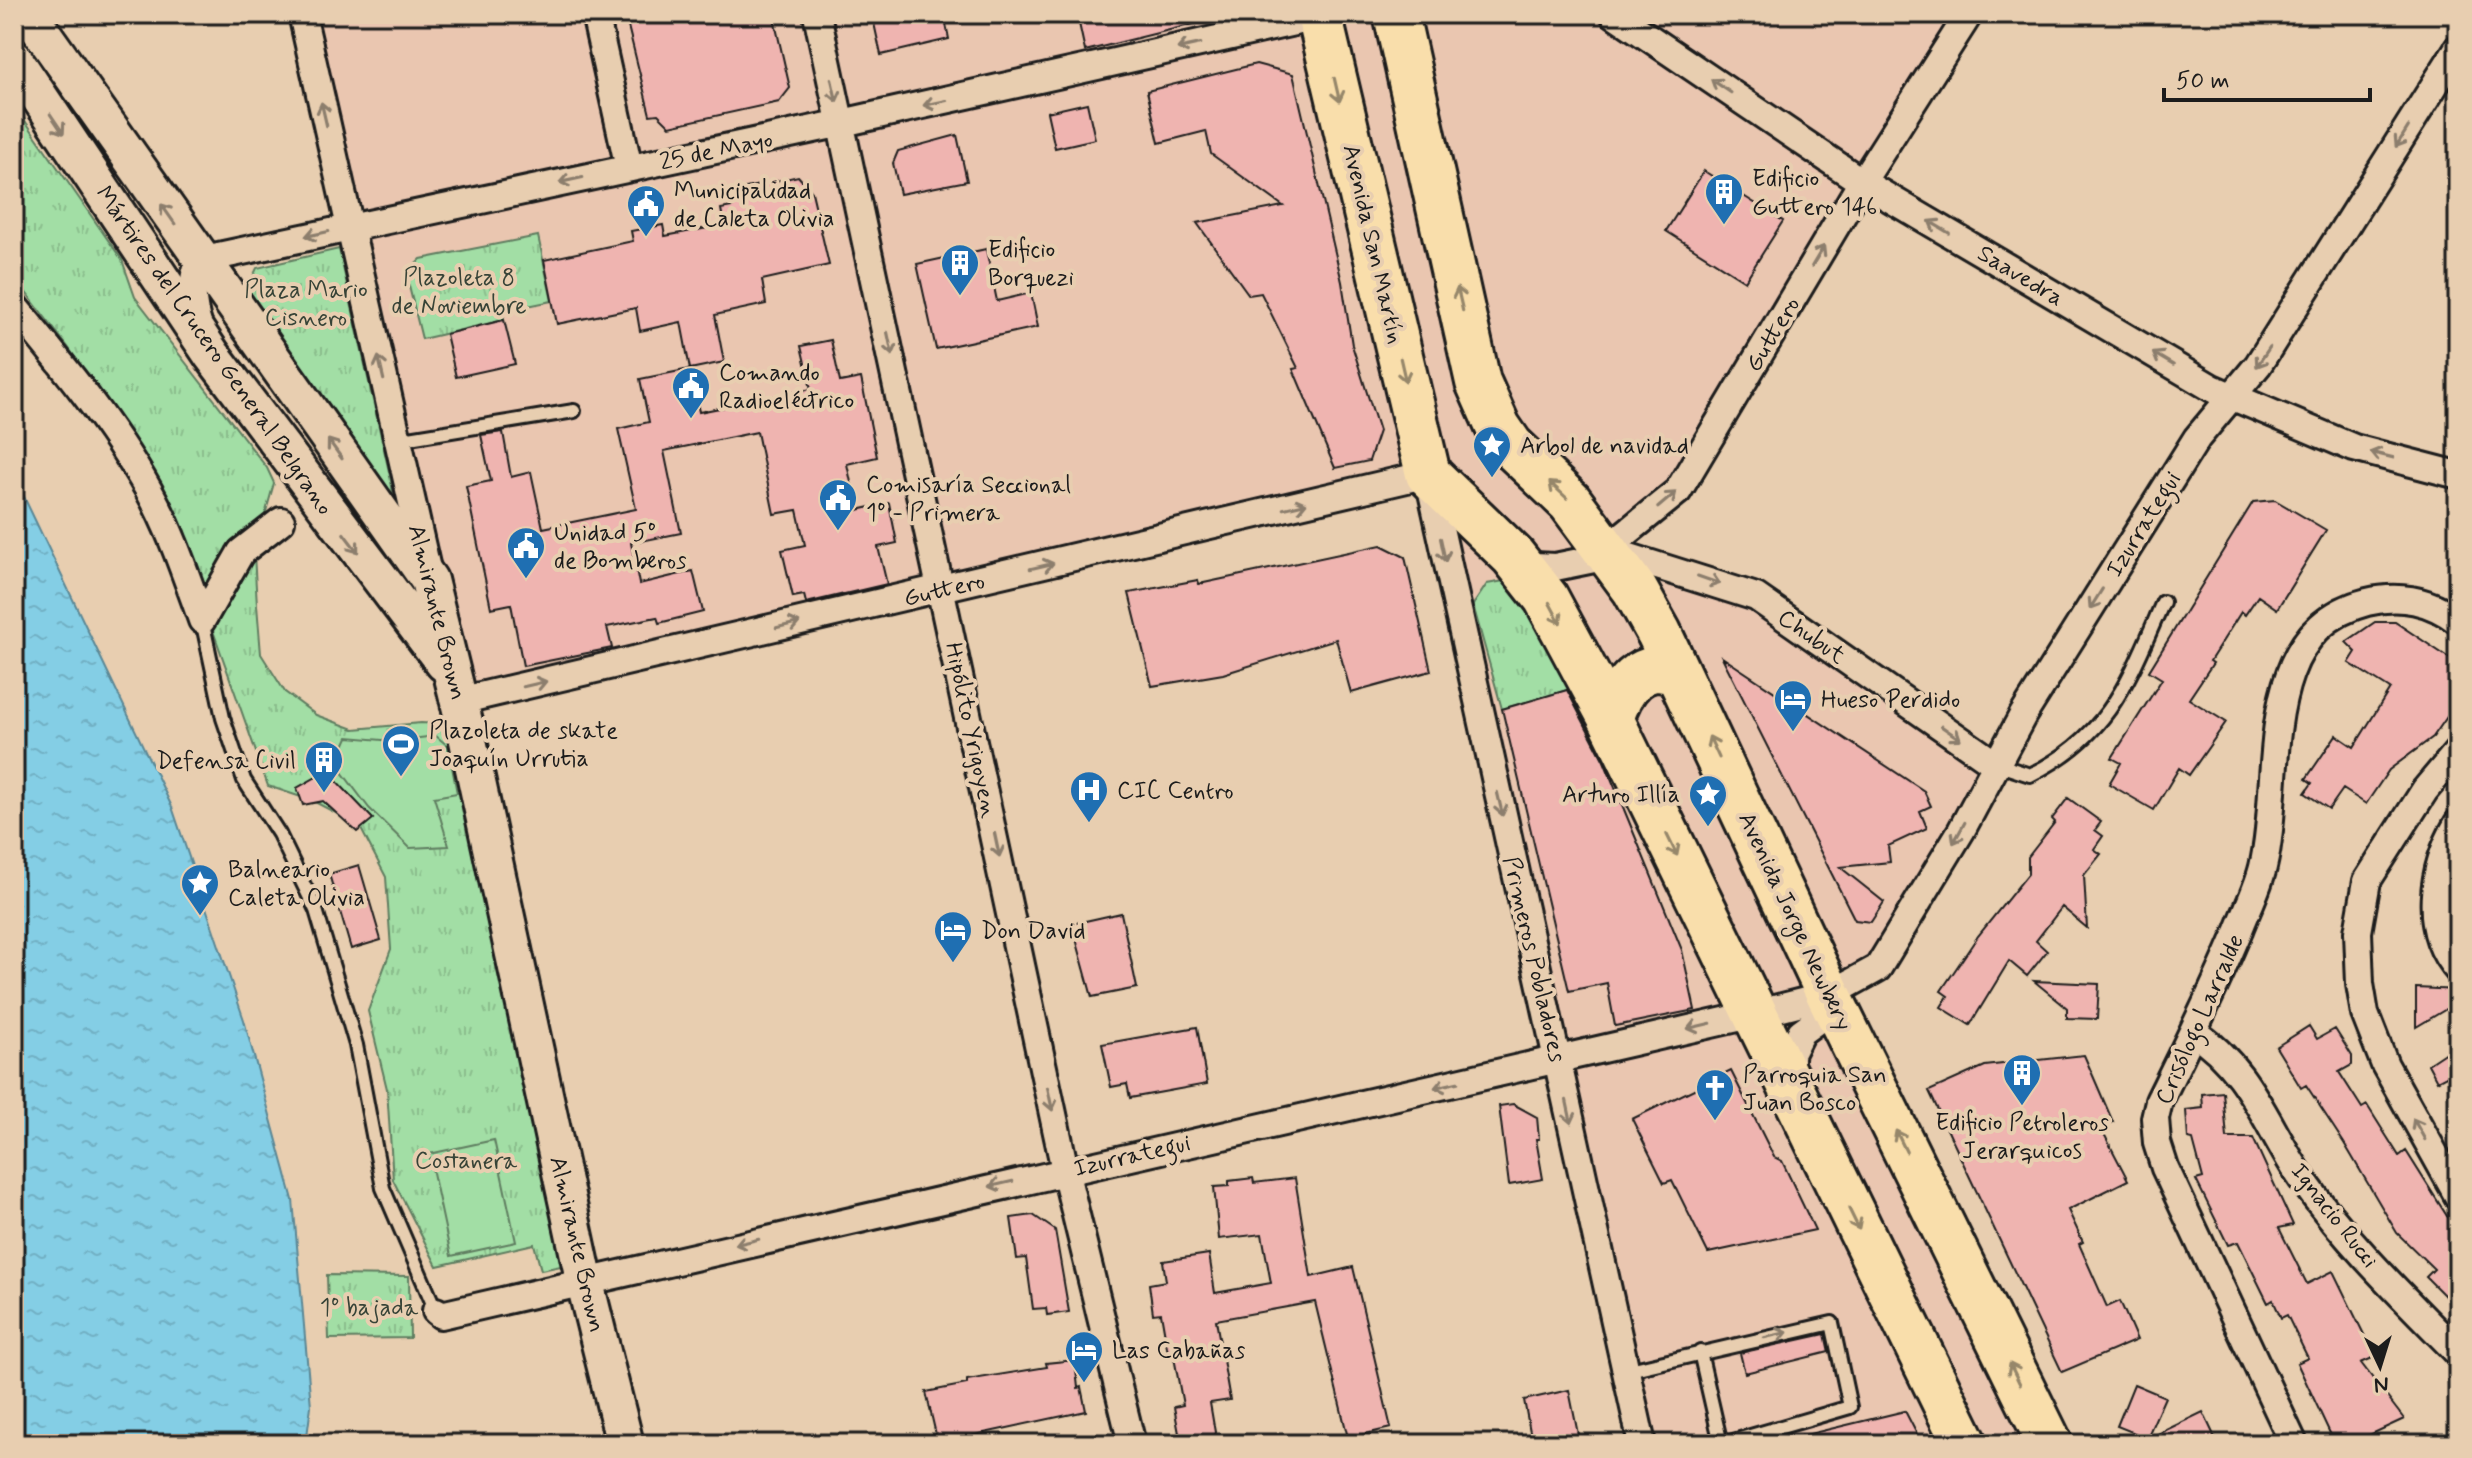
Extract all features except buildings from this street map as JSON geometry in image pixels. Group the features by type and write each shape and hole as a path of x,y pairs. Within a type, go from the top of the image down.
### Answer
{"highway":[{"name":"Avenida Jorge Newbery","path":"1396,14 1478,382 1498,427 1511,446 1570,502 1635,590 1678,674 1829,995 2050,1444"},
{"name":"Avenida San Martín","path":"1323,15 1428,474"},
{"path":"1428,474 1513,556 1546,598 1611,719 1965,1444"},
{"path":"1611,719 1627,682 1648,671 1669,670 1678,674"}],"street":[{"name":"Mártires del Crucero General Belgrano","path":"29,14 429,580"},
{"name":"Almirante Brown","path":"302,14 349,227 401,439 429,580 456,688 584,1279 625,1444"},
{"path":"595,14 629,168"},
{"name":"Hipólito Yrigoyen","path":"817,14 943,589 1065,1170 1132,1444"},
{"name":"Saavedra","path":"1614,14 1862,182 2231,398 2354,448 2458,475"},
{"name":"Guttero","path":"1513,556 1535,566 1555,567 1594,559 1678,491 1862,182 1969,14"},
{"name":"25 de Mayo","path":"200,260 842,123 1323,15"},
{"name":"Izurrategui","path":"436,1311 441,1315 584,1279 1755,1014 1829,995 1878,968 1961,831 1995,764 2197,438 2258,365 2458,48"},
{"name":"Mártires del Crucero General Belgrano","path":"14,59 212,355 456,688"},
{"path":"200,260 193,277 192,295 197,324 212,355"},
{"path":"14,306 76,382 148,489 173,541 202,620"},
{"name":"Guttero","path":"456,688 943,589 1428,474"},
{"name":"Primeros Pobladores","path":"1428,474 1642,1444"},
{"path":"202,620 241,552 281,521"},
{"name":"Chubut","path":"1607,550 1756,597 1995,764"},
{"name":"Crisólogo Larralde","path":"2294,1444 2181,1206 2157,1143 2155,1118 2159,1101 2218,982 2263,866 2281,708 2288,676 2298,651 2315,632 2361,604 2413,598 2441,608 2458,621"},
{"path":"2458,751 2425,790 2367,881 2358,932 2360,984 2365,1014 2385,1065 2458,1196"},
{"path":"2458,823 2443,851 2435,898 2441,947 2458,970"},
{"name":"Izurrategui","path":"1795,1099 1789,1071 1790,1054 1801,1032 1816,1021 1829,995"},
{"name":"Ignacio Rucci","path":"2193,1032 2212,1044 2248,1085 2301,1177 2358,1251 2458,1353"}],"lane":[{"path":"401,439 574,411"},
{"path":"1995,764 2030,775 2077,746 2097,728 2127,685 2163,602"},
{"path":"202,620 223,718 244,780 279,834 316,910 356,1045 383,1188 436,1311"},
{"path":"1625,1371 1700,1352 1832,1323 1850,1407 1722,1444 1700,1352"}],"shaded area":[{"path":"302,14 1969,14 1678,491 1608,550 1756,597 1995,764 1896,941 1830,995 2050,1444 1642,1444 1427,474 459,701"}],"green space":[{"name":"Costanera","path":"14,105 122,260 135,297 267,468 274,483 254,554 261,654 285,692 316,715 354,729 438,724 449,735 566,1265 541,1270 534,1244 437,1266 393,1180 387,1089 368,1011 391,949 386,877 359,825 313,801 268,786 194,577 185,531 158,479 68,347 14,277"},
{"name":"Plazoleta 8 de Noviembre","path":"538,236 552,301 503,311 504,320 422,339 406,274 421,259"},
{"name":"Plaza Mario Cisnero","path":"339,249 395,503 246,291 257,268"},
{"path":"1504,581 1517,585 1574,688 1502,709 1473,605 1487,584"},
{"name":"Plazoleta de skate Joaquín Urrutia","path":"436,736 448,746 457,793 434,797 449,846 410,848 369,808 336,764 348,737 394,741"},
{"path":"494,1140 516,1242 451,1256 429,1154"},
{"name":"1º bajada","path":"327,1275 409,1276 410,1338 329,1339"}],"water":[{"path":"14,476 172,807 244,1020 293,1200 311,1406 306,1444 14,1444"}],"place":[{"name":"Edificio Guttero 146","path":"1724,226"},
{"name":"Municipalidad de Caleta Olivia","path":"646,238"},
{"name":"Edificio Borquezi","path":"960,297"},
{"name":"Comando Radioeléctrico","path":"691,420"},
{"name":"Arbol de navidad","path":"1492,479"},
{"name":"Comisaría Seccional 1º - Primera","path":"838,532"},
{"name":"Unidad 5º de Bomberos","path":"526,580"},
{"name":"Hueso Perdido","path":"1793,733"},
{"name":"Plazoleta de skate Joaquín Urrutia","path":"401,778"},
{"name":"Defensa Civil","path":"324,794"},
{"name":"CIC Centro","path":"1089,824"},
{"name":"Arturo Illía","path":"1708,828"},
{"name":"Balneario Caleta Olivia","path":"200,917"},
{"name":"Don David","path":"953,964"},
{"name":"Edificio Petroleros Jerarquicos","path":"2022,1107"},
{"name":"Parroquia San Juan Bosco","path":"1715,1122"},
{"name":"Las Cabañas","path":"1084,1384"}]}
